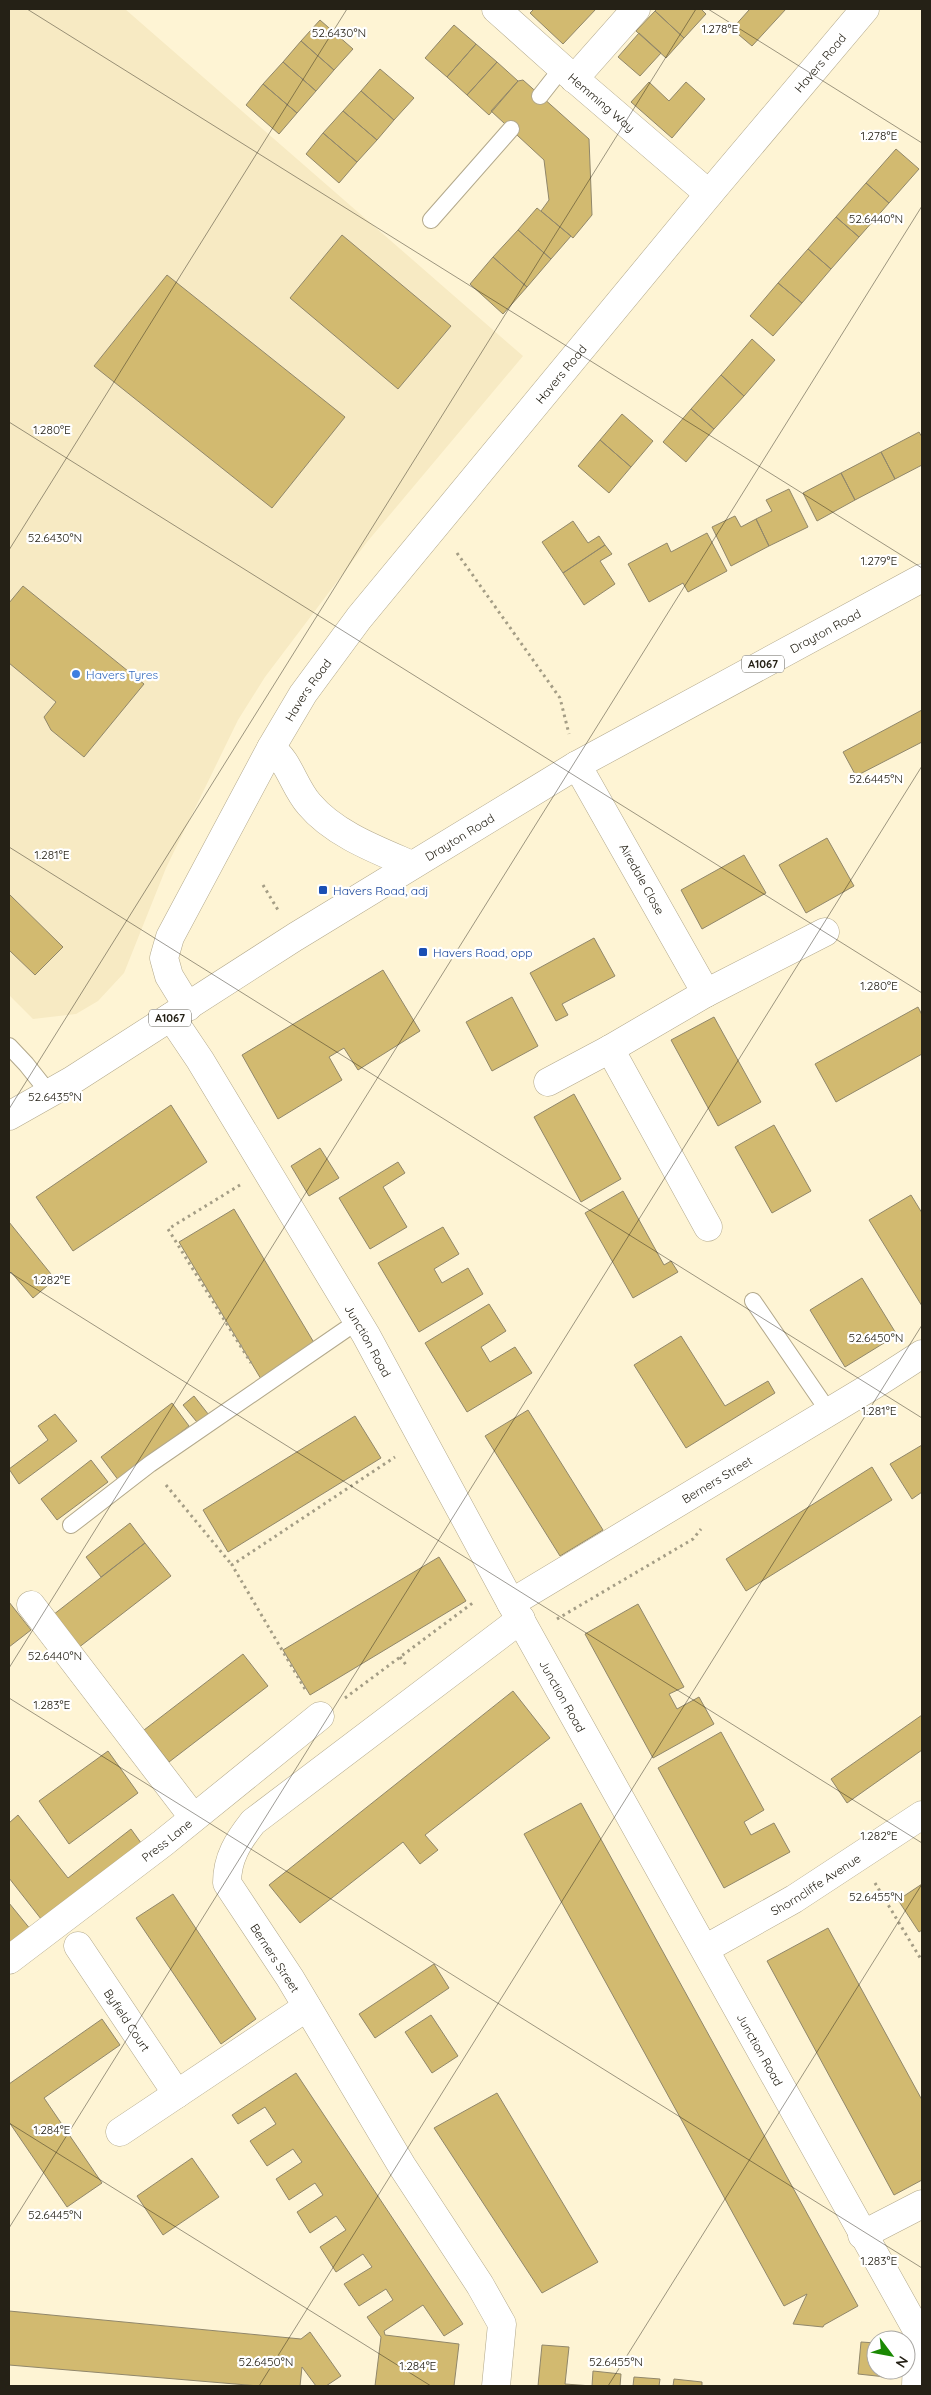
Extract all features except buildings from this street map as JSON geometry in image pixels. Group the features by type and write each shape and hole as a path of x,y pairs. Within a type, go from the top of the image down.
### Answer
{"street":[{"name":"Hemming Way","path":"496,9 568,74 709,194"},
{"path":"568,74 636,9"},
{"name":"Havers Road","path":"180,1012 164,958 170,937 271,748 303,694 359,618 864,9"},
{"name":"Drayton Road","path":"9,1116 180,1012 295,937 577,765 922,578"},
{"path":"271,748 282,755 288,770 309,805 342,831 372,848 412,865"},
{"name":"Airedale Close","path":"577,765 706,993"},
{"path":"548,1082 610,1049 706,993 825,932"},
{"name":"Junction Road","path":"180,1012 200,1060 358,1321 511,1602 862,2235 918,2332 916,2386"},
{"path":"610,1049 708,1227"},
{"name":"Berners Street","path":"496,2386 502,2324 480,2285 402,2166 307,2007 227,1883 227,1867 240,1838 253,1822 511,1602 922,1354"},
{"path":"31,1605 193,1817"},
{"name":"Press Lane","path":"9,1960 320,1716"},
{"name":"Shorncliffe Avenue","path":"705,1949 794,1899 922,1815"},
{"name":"Byfield Court","path":"78,1946 177,2094"},
{"path":"120,2132 307,2007"},
{"path":"862,2235 922,2204"}],"lane":[{"path":"540,96 568,74"},
{"path":"431,220 511,129"},
{"path":"9,1046 49,1093"},
{"path":"753,1301 828,1412"},
{"path":"71,1525 150,1464 358,1321"}],"path":[{"path":"457,553 560,698 577,765"},
{"path":"265,1385 168,1229 266,1169"},
{"path":"232,1565 422,1439"},
{"path":"150,1464 232,1565 320,1716 511,1602"},
{"path":"859,1857 922,1961"}],"shaded area":[{"path":"9,9 125,9 523,356 367,542 265,677 238,720 166,868 124,973 98,1001 76,1014 33,1019 9,995"}],"place":[{"name":"Havers Tyres","path":"76,674"},
{"name":"Havers Road, adj","path":"323,890"},
{"name":"Havers Road, opp","path":"423,952"}]}
